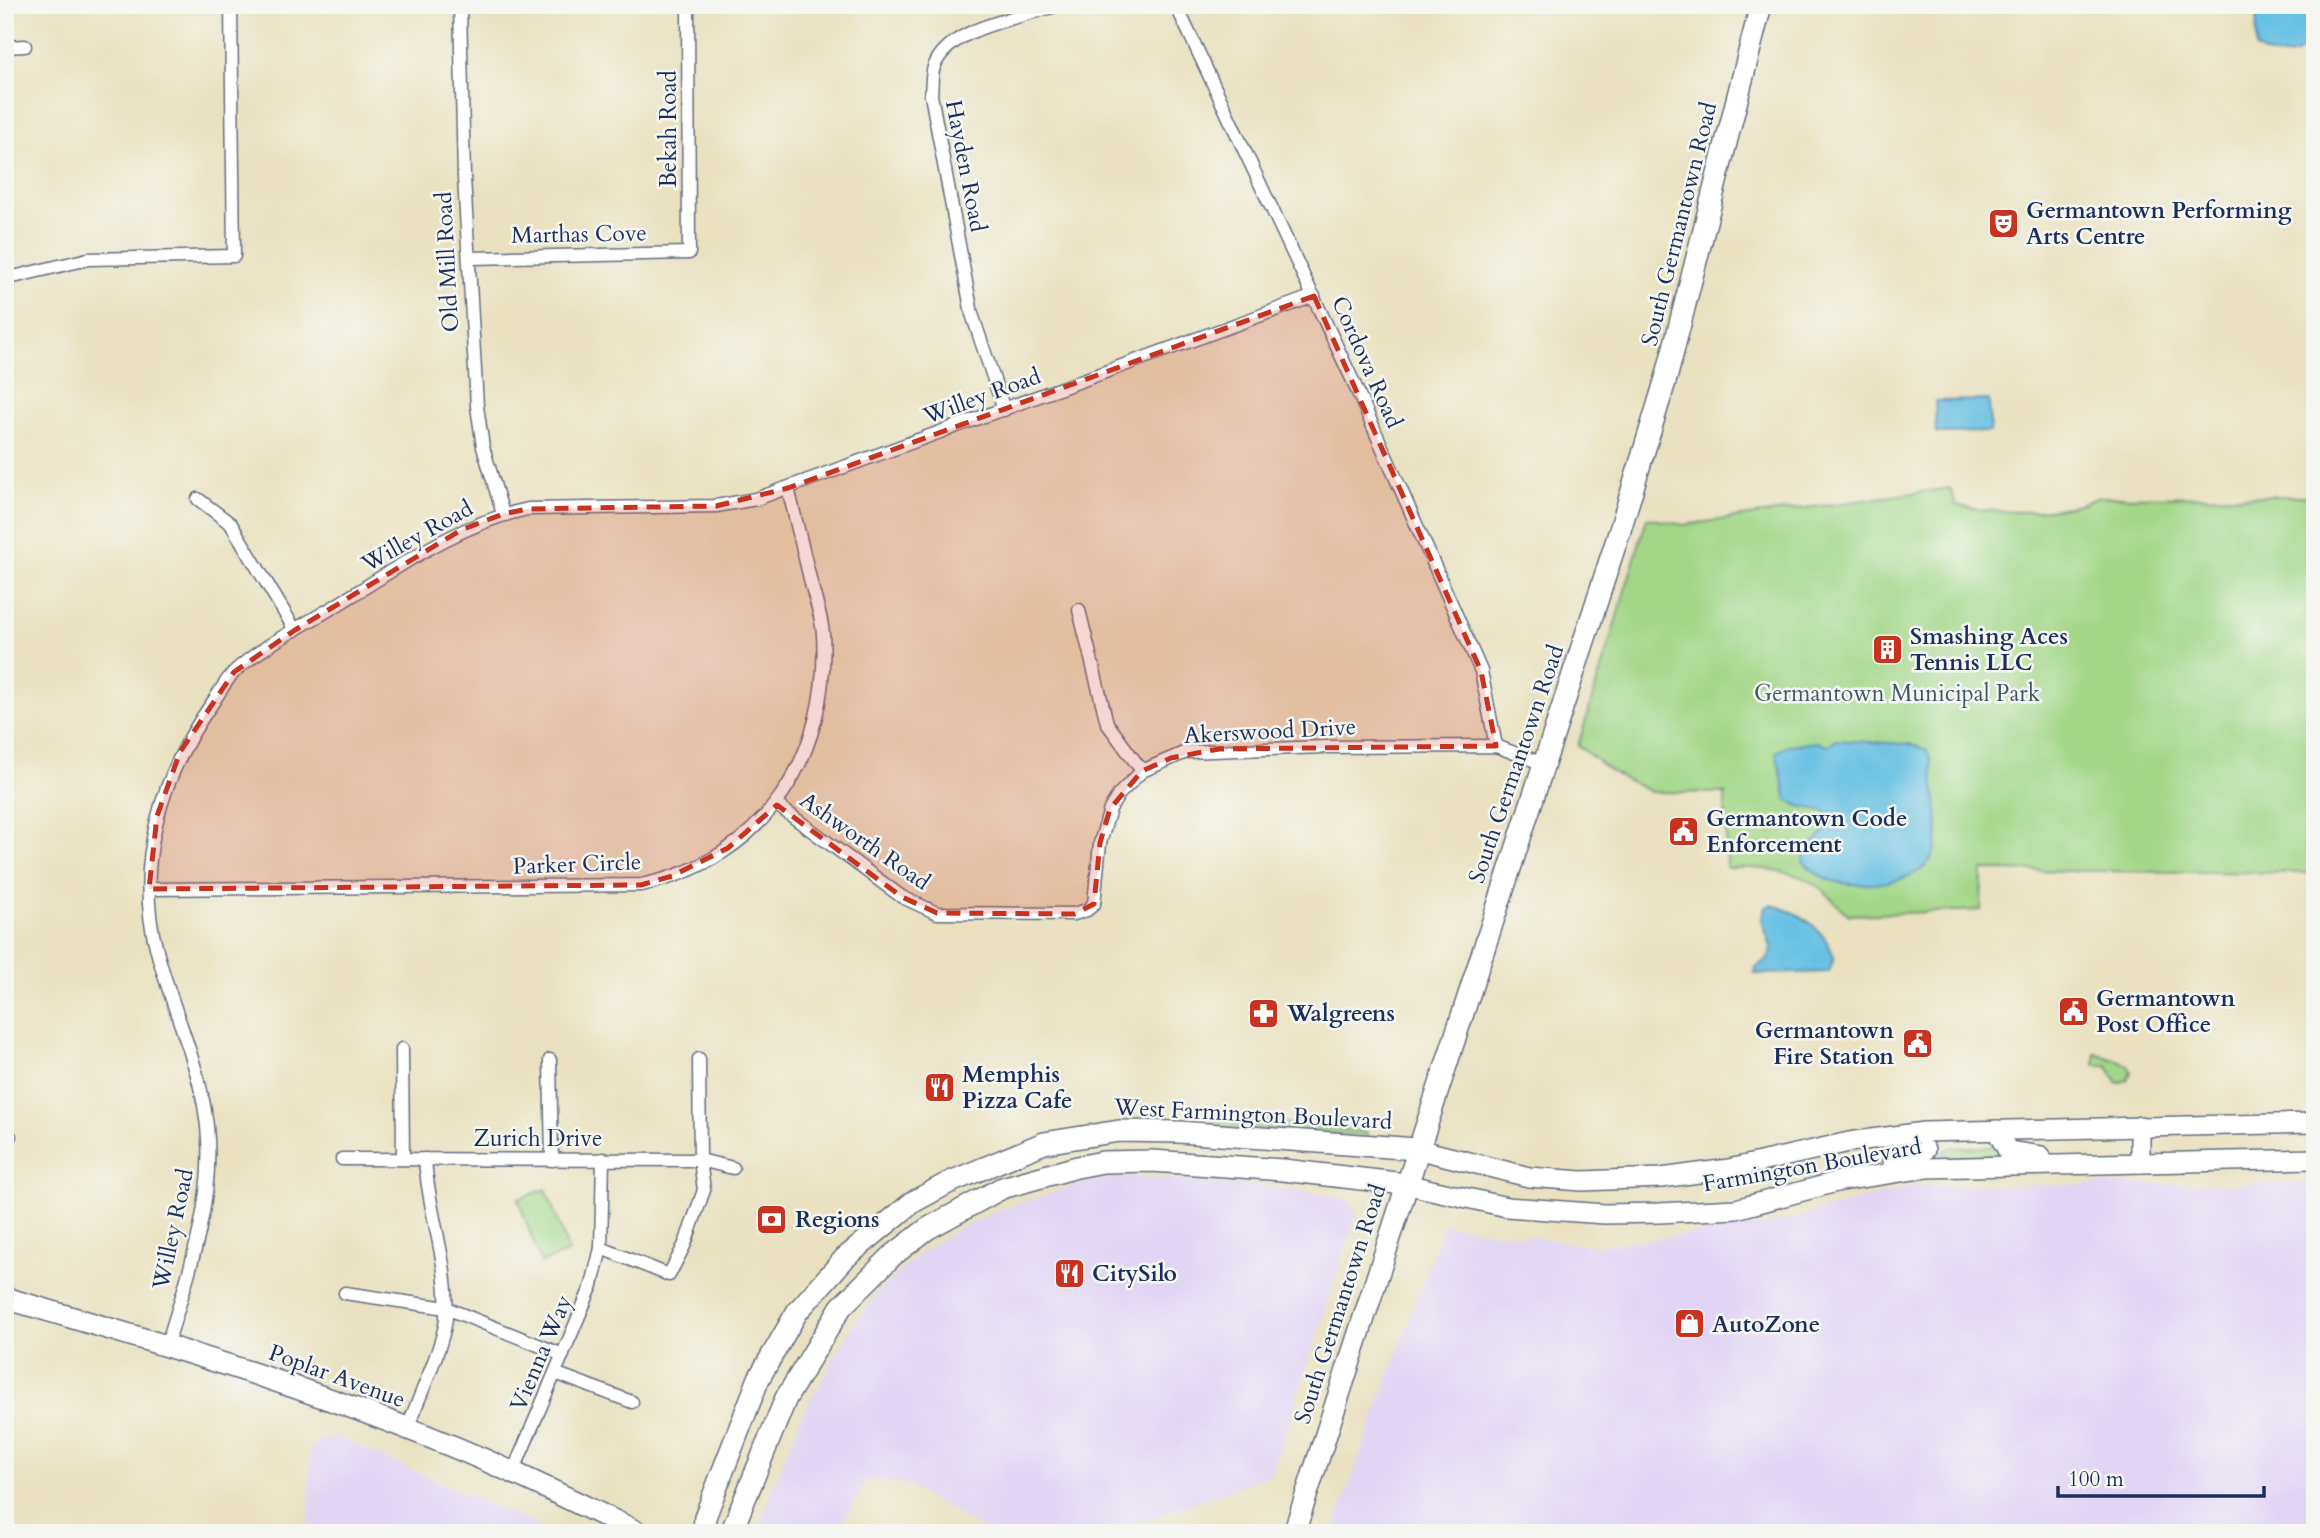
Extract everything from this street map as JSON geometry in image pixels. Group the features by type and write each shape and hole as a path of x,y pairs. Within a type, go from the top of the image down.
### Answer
{"main road":[{"name":"South Germantown Road","path":"1294,1533 1496,905 1546,765 1667,376 1761,5"},
{"name":"Farmington Boulevard","path":"1405,1184 1507,1208 1605,1214 1736,1209 1805,1189 1878,1174 1925,1150 1996,1130 2315,1123"},
{"path":"2140,1126 2140,1163"},
{"path":"1996,1130 2008,1151 2088,1164"},
{"name":"West Farmington Boulevard","path":"704,1533 705,1517 760,1378 796,1312 845,1258 914,1202 948,1183 1044,1143 1119,1131 1180,1132 1417,1149"},
{"name":"Farmington Boulevard","path":"1417,1149 1529,1177 1582,1181 1661,1178 1729,1169 1849,1142 2088,1164 2315,1159"},
{"path":"730,1533 786,1398 841,1307 892,1256 927,1229 1002,1188 1103,1162 1152,1161 1283,1170 1405,1184"},
{"name":"Poplar Avenue","path":"5,1298 167,1345 407,1429 513,1472 639,1533"}],"street":[{"path":"5,279 88,259 234,256 231,5"},
{"name":"Old Mill Road","path":"460,5 464,177 471,258 477,406 484,447 503,514"},
{"name":"Bekah Road","path":"688,5 689,253"},
{"name":"Hayden Road","path":"1004,410 972,314 931,95 934,67 957,39 975,29 1058,5"},
{"name":"Cordova Road","path":"1176,5 1314,296 1481,671 1496,746"},
{"path":"5,47 26,46"},
{"name":"Marthas Cove","path":"471,258 689,253"},
{"name":"Willey Road","path":"167,1345 191,1264 206,1200 208,1140 203,1096 156,948 149,889 157,816 180,752 234,672 295,630 461,530 503,514 528,509 716,506 756,499 1314,296"},
{"name":"Parker Circle","path":"149,889 641,885 672,876 728,848 777,805 789,788 815,724 824,673 823,630 788,488"},
{"path":"198,499 230,524 295,630"},
{"path":"1079,610 1107,723 1142,771"},
{"name":"Akerswood Drive","path":"1094,904 1104,825 1119,794 1142,771 1186,752 1219,749 1496,746 1546,765"},
{"name":"Ashworth Road","path":"777,805 902,897 937,913 1074,914 1087,911 1094,904"},
{"path":"402,1049 403,1159"},
{"path":"601,1248 668,1275 685,1244 704,1190 700,1160 699,1059"},
{"path":"550,1060 552,1160"},
{"name":"Zurich Drive","path":"342,1159 700,1160 733,1168"},
{"path":"407,1429 440,1338 446,1308 442,1248 429,1203 425,1159"},
{"name":"Vienna Way","path":"513,1472 584,1308 601,1248 603,1159"},
{"path":"345,1293 446,1308 563,1355"},
{"path":"555,1373 632,1402"}],"highlighted area":[{"path":"1314,296 1481,671 1496,746 1219,749 1171,758 1142,771 1110,809 1100,843 1094,904 1074,914 937,913 902,897 777,805 728,848 672,876 641,885 149,889 157,816 180,752 234,672 295,630 461,530 503,514 528,509 716,506 788,488"}],"shaded area":[{"path":"1136,1177 1273,1187 1328,1195 1348,1200 1357,1213 1272,1474 1113,1533 989,1533 904,1483 867,1480 836,1533 755,1533 801,1416 854,1324 878,1292 919,1254 959,1228 1007,1207 1090,1181"},
{"path":"2315,1183 2315,1533 1332,1533 1444,1224 1592,1246 1767,1225 1912,1186"},
{"path":"336,1437 556,1533 309,1533 310,1450 318,1440"}],"green space":[{"name":"Germantown Municipal Park","path":"1950,488 1956,505 2009,512 2066,507 2098,497 2315,496 2315,873 1982,870 1981,910 1850,915 1816,885 1792,874 1766,869 1727,868 1725,793 1651,792 1615,774 1578,746 1647,518 1684,525"},
{"path":"2095,1053 2128,1065 2131,1072 2127,1080 2118,1083 2107,1065 2095,1065"},
{"path":"1250,1120 1367,1132 1367,1136 1197,1125 1197,1122"},
{"path":"1995,1146 2002,1155 1950,1157 1941,1153 1950,1148"},
{"path":"546,1189 569,1252 541,1263 518,1199"}],"water":[{"path":"2257,5 2313,5 2314,24 2310,41 2299,52 2291,55 2268,55 2256,48"},
{"path":"1989,400 1990,432 1936,433 1935,401"},
{"path":"1834,740 1909,744 1927,750 1936,797 1938,835 1932,857 1925,866 1902,879 1858,884 1829,880 1803,861 1808,849 1825,831 1830,819 1825,811 1798,806 1787,800 1776,752 1789,745 1819,742 1824,746"},
{"path":"1771,905 1801,917 1824,938 1834,957 1829,972 1755,974 1756,967 1768,959 1772,950 1762,920 1766,907"}],"place":[{"name":"Germantown Performing Arts Centre","path":"2003,223"},
{"name":"Smashing Aces Tennis LLC","path":"1887,649"},
{"name":"Germantown Code Enforcement","path":"1683,831"},
{"name":"Germantown Post Office","path":"2073,1011"},
{"name":"Walgreens","path":"1264,1013"},
{"name":"Germantown Fire Station","path":"1917,1043"},
{"name":"Memphis Pizza Cafe","path":"939,1087"},
{"name":"Regions","path":"772,1219"},
{"name":"CitySilo","path":"1069,1273"},
{"name":"AutoZone","path":"1689,1324"}]}
